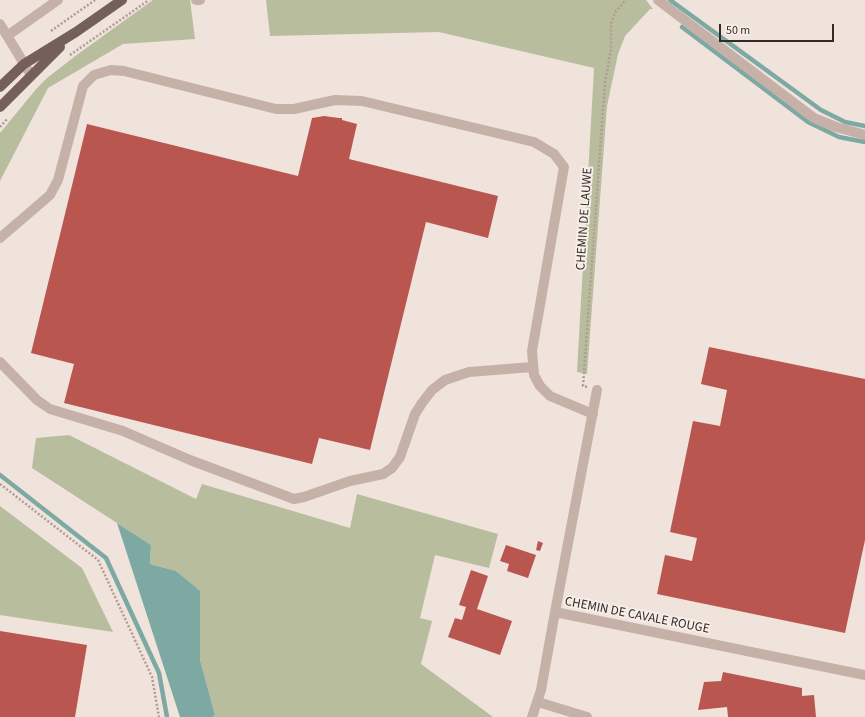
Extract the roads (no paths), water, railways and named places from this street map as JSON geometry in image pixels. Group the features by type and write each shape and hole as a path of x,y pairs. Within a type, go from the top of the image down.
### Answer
{"main road":[{"path":"0,87 24,64 76,32 122,0"},
{"path":"0,107 76,32"}],"street":[{"path":"7,36 58,0"},
{"path":"658,0 814,118 836,128 865,135"},
{"path":"0,24 31,75"},
{"path":"0,238 50,195 58,180 83,86 94,75 111,70 124,70 276,109 294,108 335,100 362,101 534,142 554,154 564,167 532,351 532,367 536,380 550,396 593,414"},
{"path":"0,362 37,400 50,409 123,431 190,460 294,498 304,497 350,481 382,474 392,468 400,458 415,414 422,402 432,390 445,380 469,372 532,367"},
{"name":"CHEMIN DE CAVALE ROUGE","path":"597,390 555,612 865,675"},
{"path":"532,717 538,702 544,677 555,612"},
{"path":"538,702 587,717"}],"water":[{"path":"117,523 151,545 150,564 176,571 200,591 200,660 215,715 213,717 180,717"}],"waterway":[{"path":"670,0 821,110 845,122 865,126"},
{"path":"682,27 808,122 839,137 865,142"},
{"path":"0,475 106,558 159,673 167,717"}]}
